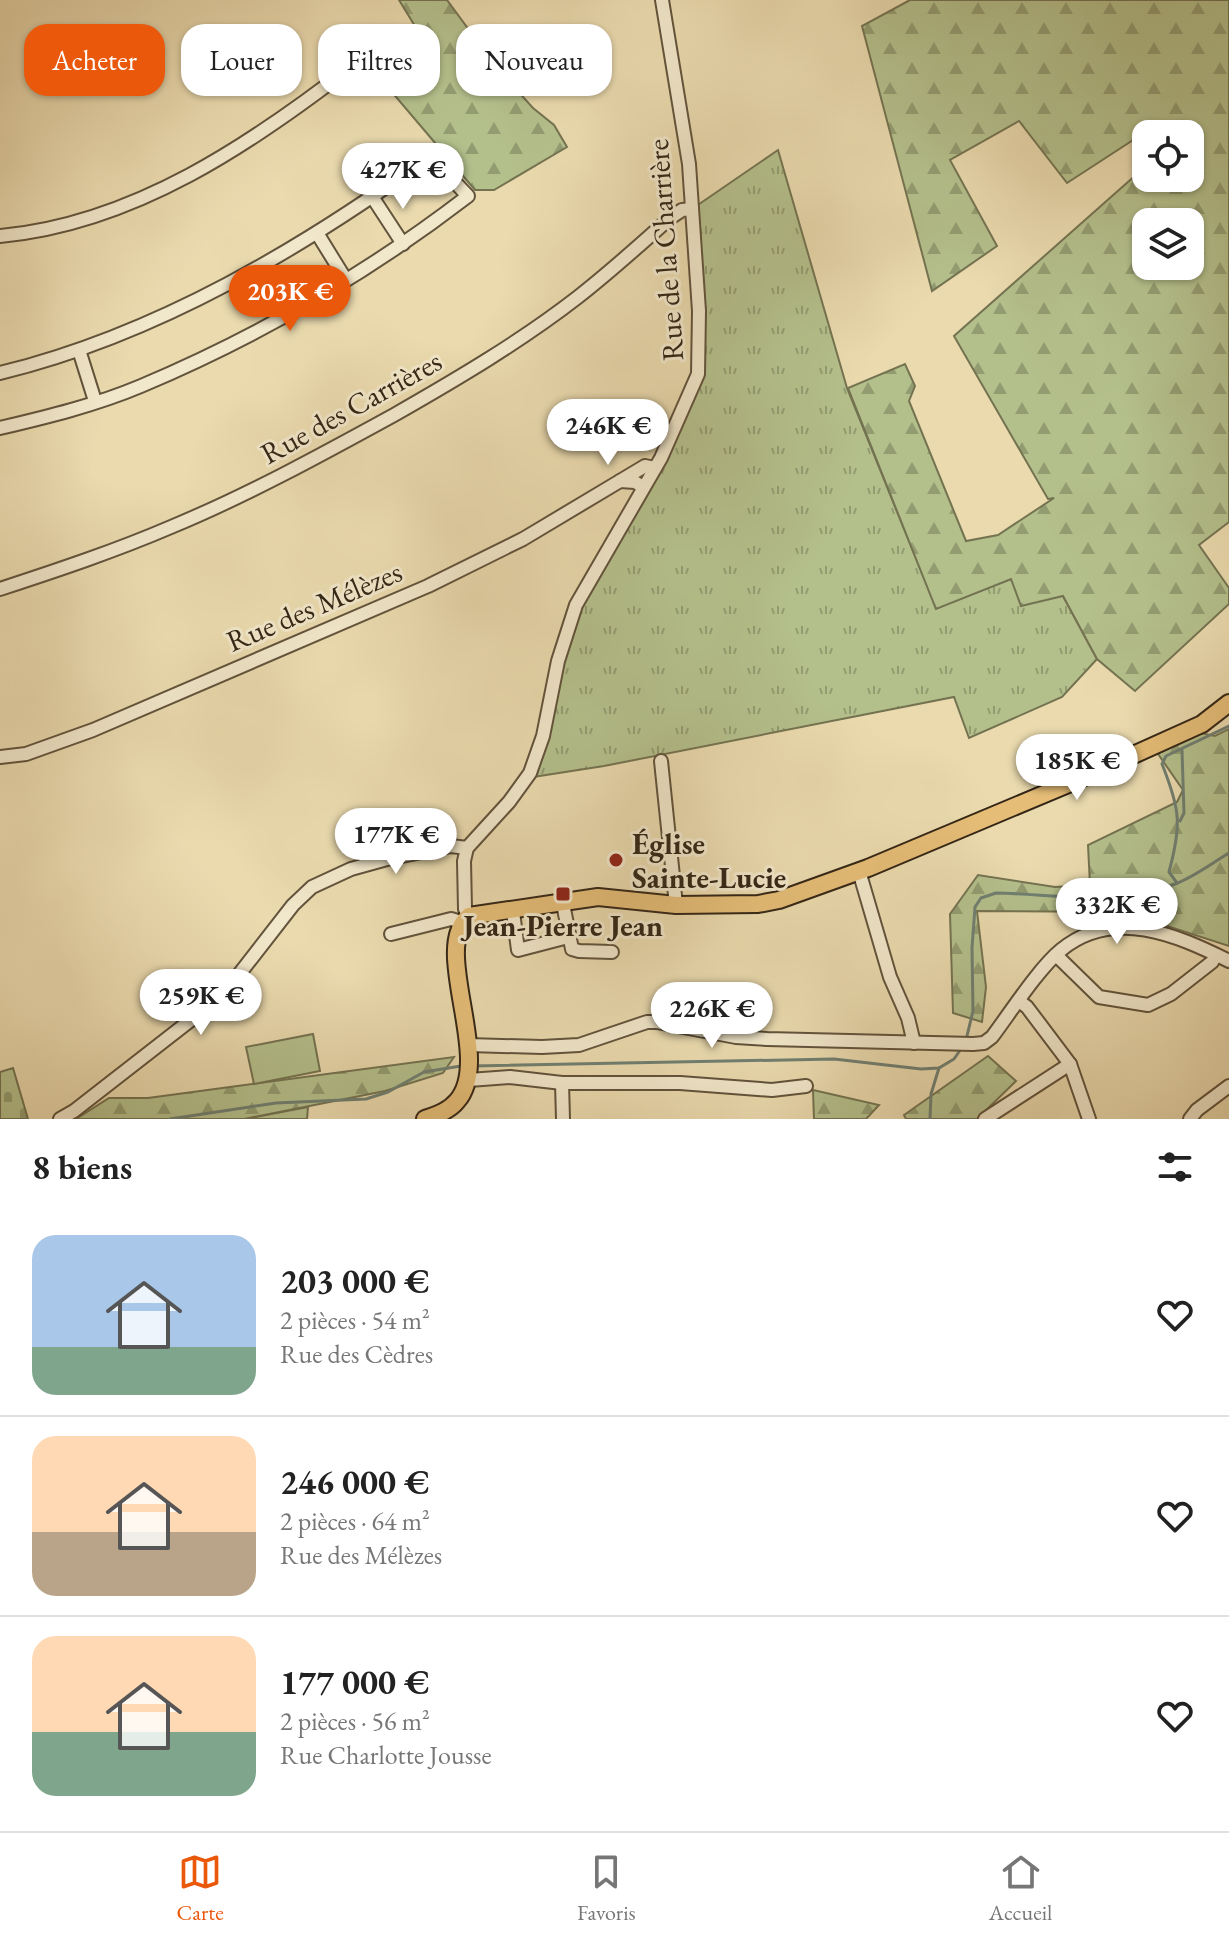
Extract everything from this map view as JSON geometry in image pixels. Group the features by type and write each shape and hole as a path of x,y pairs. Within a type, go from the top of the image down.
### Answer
{"main road":[{"path":"425,1119 453,1105 467,1088 468,1048 457,930 466,919 598,897 676,905 758,904 779,900 859,871 1123,759 1202,724 1229,703"}],"street":[{"name":"Rue de la Charrière","path":"467,848 509,802 530,773 543,736 558,661 576,605 655,468 696,382 700,366 689,164 662,0"},
{"path":"0,236 34,233 71,224 156,191 274,124 318,91"},
{"path":"0,373 79,350 156,320 317,233 373,198 434,153 449,176 468,196 403,244 266,326 139,387 0,428"},
{"path":"373,198 403,244"},
{"name":"Rue des Carrières","path":"0,589 120,548 173,526 264,484 352,438 514,343 586,290 676,213 692,209"},
{"path":"317,233 346,280"},
{"path":"79,350 95,401"},
{"name":"Rue des Mélèzes","path":"0,757 17,756 93,730 428,586 523,539 645,466 655,468"},
{"path":"620,481 635,482 643,487"},
{"path":"0,749 17,756"},
{"path":"661,761 676,905"},
{"path":"60,1119 223,995 293,905 312,887 351,869 387,859 451,846 467,848 464,861 466,919 451,919 391,934"},
{"path":"859,871 890,977 908,1018 914,1043"},
{"path":"563,904 570,945 575,950 612,952"},
{"path":"513,912 518,950 568,937"},
{"path":"468,1048 579,1045 647,1022 767,1039 984,1043 1056,955 1082,937 1120,927 1158,932 1229,961"},
{"path":"1056,955 1099,997 1148,1005 1171,994 1212,962 1216,955"},
{"path":"1019,1001 1027,1007 1070,1064 1089,1119"},
{"path":"985,1119 1070,1064"},
{"path":"469,1077 510,1077 562,1083 680,1083 772,1090 806,1086"},
{"path":"562,1083 563,1119"},
{"path":"1190,1119 1229,1086"}],"green space":[{"path":"399,0 447,0 465,24 456,24 456,96 522,96 554,125 567,147 494,190 475,190 395,96 440,96 440,24 414,24"},
{"path":"910,0 1229,0 1229,522 1199,545 1229,588 1229,604 1135,691 1097,659 1063,596 1021,606 1011,579 936,609 848,388 905,364 915,386 909,401 966,541 998,535 1054,498 1048,499 954,336 1132,178 1132,192 1204,192 1204,120 1132,120 1132,141 1067,183 1019,121 950,160 997,246 932,291 862,26"},
{"path":"778,150 847,388 936,608 1011,579 1063,596 1097,659 1062,697 969,738 954,697 604,766 533,777 570,622 696,382 692,209"},
{"path":"1229,729 1229,946 1124,912 977,911 986,987 982,1022 953,1013 950,914 978,875 1055,887 1090,885 1088,845 1177,802 1183,790 1156,751 1196,732 1215,736"},
{"path":"313,1034 320,1071 254,1084 246,1047"},
{"path":"988,1056 1016,1081 977,1119 906,1119 904,1115"},
{"path":"454,1057 443,1073 385,1091 244,1119 76,1119 109,1098 148,1098"},
{"path":"13,1068 28,1119 0,1119 0,1072"},
{"path":"813,1090 879,1105 866,1119 814,1119"},
{"path":"308,1107 307,1119 244,1119"}],"waterway":[{"path":"1177,883 1169,872 1176,841 1176,805 1162,764 1166,756 1229,726"},
{"path":"1180,821 1184,813 1182,750"},
{"path":"966,1040 973,1011 975,907 981,898 996,893 1086,898 1132,895 1182,881 1229,853"},
{"path":"473,1066 834,1059 921,1069 939,1068 954,1059 963,1046"},
{"path":"170,1119 276,1103 366,1099 388,1092 424,1072 461,1066"},
{"path":"930,1119 931,1094 939,1068"}],"place":[{"name":"Église Sainte-Lucie","path":"616,860"},
{"name":"Jean-Pierre Jean","path":"563,894"}]}
